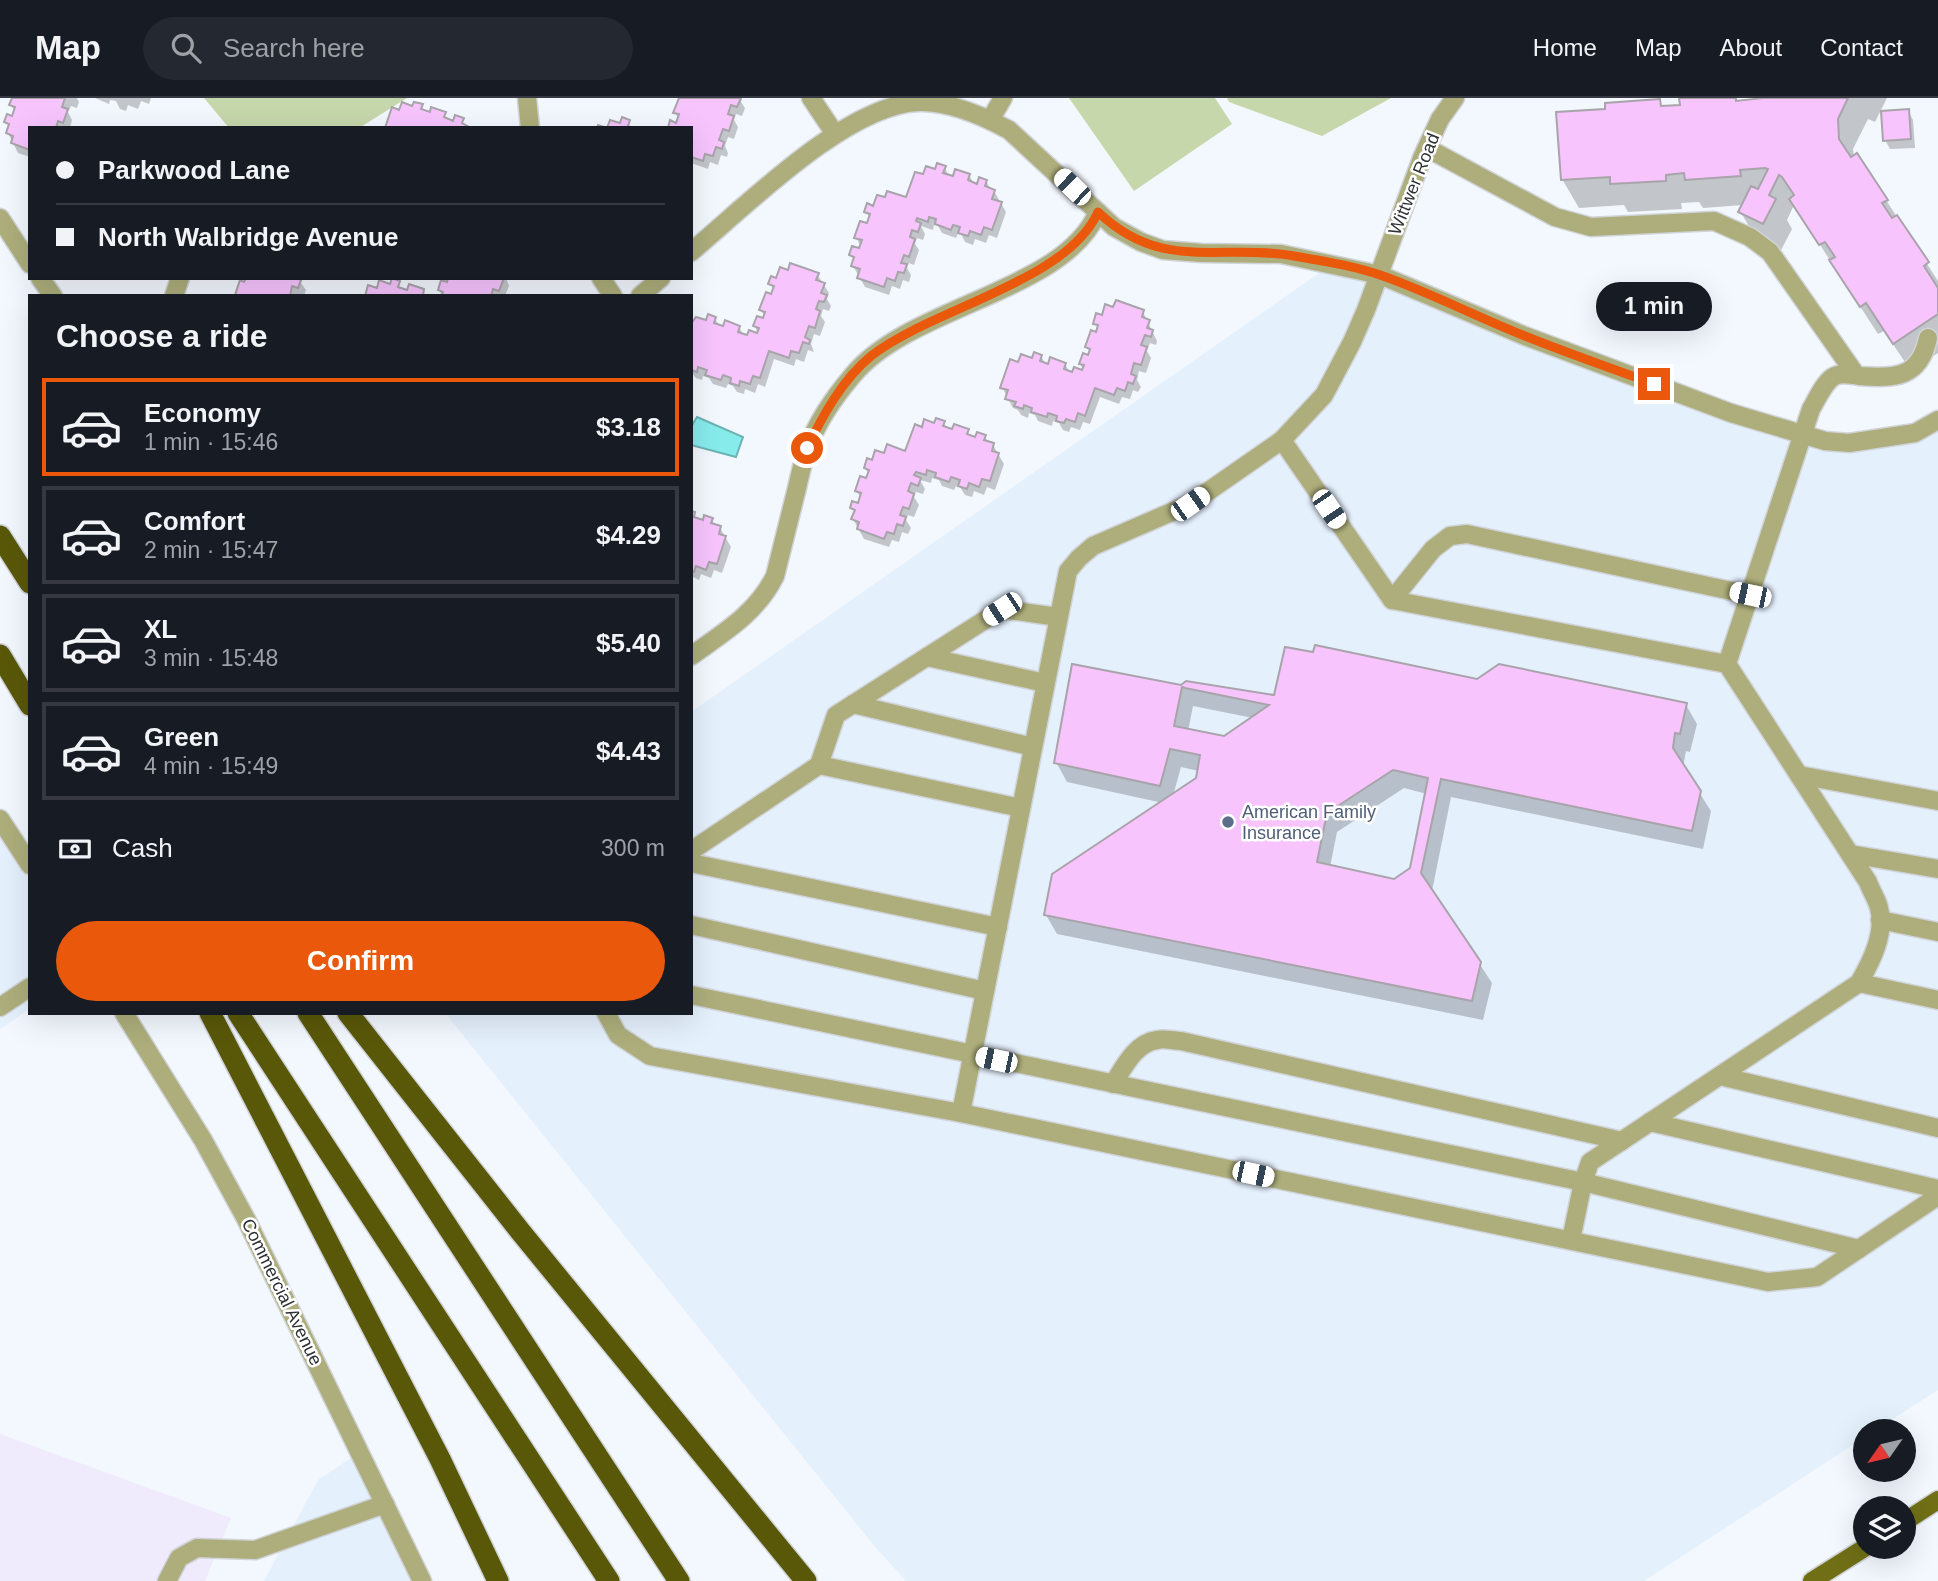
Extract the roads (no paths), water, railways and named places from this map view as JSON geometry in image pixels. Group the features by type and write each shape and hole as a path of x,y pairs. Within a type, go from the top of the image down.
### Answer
{"highway":[{"path":"0,536 28,580"},
{"path":"0,649 28,691"},
{"path":"0,655 28,702"},
{"path":"211,1015 440,1460 498,1581"},
{"path":"239,1015 609,1581"},
{"path":"309,1015 680,1581"},
{"path":"350,1015 528,1241 806,1581"}],"main road":[{"path":"1916,1514 1938,1500"},
{"path":"1812,1581 1853,1555"}],"street":[{"path":"527,98 530,126"},
{"path":"811,98 835,134"},
{"path":"990,120 1003,98"},
{"name":"Wittwer Road","path":"961,1113 1068,571 1093,546 1190,504 1283,440 1324,395 1352,342 1380,275 1427,148 1440,119 1455,98"},
{"path":"693,250 812,150 852,124 890,107 921,102 943,104 990,120 1009,130 1114,227 1141,242 1163,250 1281,254 1380,275 1525,336 1731,413 1825,441 1849,443 1915,433 1938,420"},
{"path":"1427,148 1555,217 1575,224 1591,227 1714,221 1750,237 1770,252 1856,375"},
{"path":"693,655 745,617 769,587 775,576 807,448 826,411 854,373 903,334 1043,268 1076,243 1098,212"},
{"path":"0,218 28,261"},
{"path":"642,294 659,280"},
{"path":"1727,664 1811,409 1830,379 1836,375 1896,376 1911,370 1920,362 1928,338"},
{"path":"1283,440 1392,600 1727,664 1868,882 1880,910 1873,957 1859,983 1590,1162 1571,1240"},
{"path":"1392,600 1433,549 1450,536 1467,534 1750,595"},
{"path":"693,850 819,765 836,715 926,657 1002,609 1058,617"},
{"path":"926,657 1045,683"},
{"path":"853,704 1033,747"},
{"path":"819,765 1021,808"},
{"path":"1799,775 1938,801"},
{"path":"0,819 28,862"},
{"path":"1850,854 1938,869"},
{"path":"693,863 998,927"},
{"path":"1880,920 1938,932"},
{"path":"693,925 985,991"},
{"path":"1859,983 1938,1000"},
{"path":"0,1007 28,988"},
{"path":"693,995 1583,1182 1859,1249"},
{"name":"Commercial Avenue","path":"125,1015 203,1140 246,1219 422,1581"},
{"path":"607,1015 618,1035 650,1056 961,1113 1768,1282 1817,1277 1938,1196"},
{"path":"1113,1084 1140,1047 1157,1040 1181,1041 1622,1141"},
{"path":"1720,1076 1938,1128"},
{"path":"1650,1122 1938,1189"},
{"path":"167,1581 179,1558 197,1548 255,1550 385,1504"}],"water":[{"path":"697,417 743,437 736,457 693,446 693,424"}],"place":[{"name":"American Family Insurance","path":"1228,822"}]}
